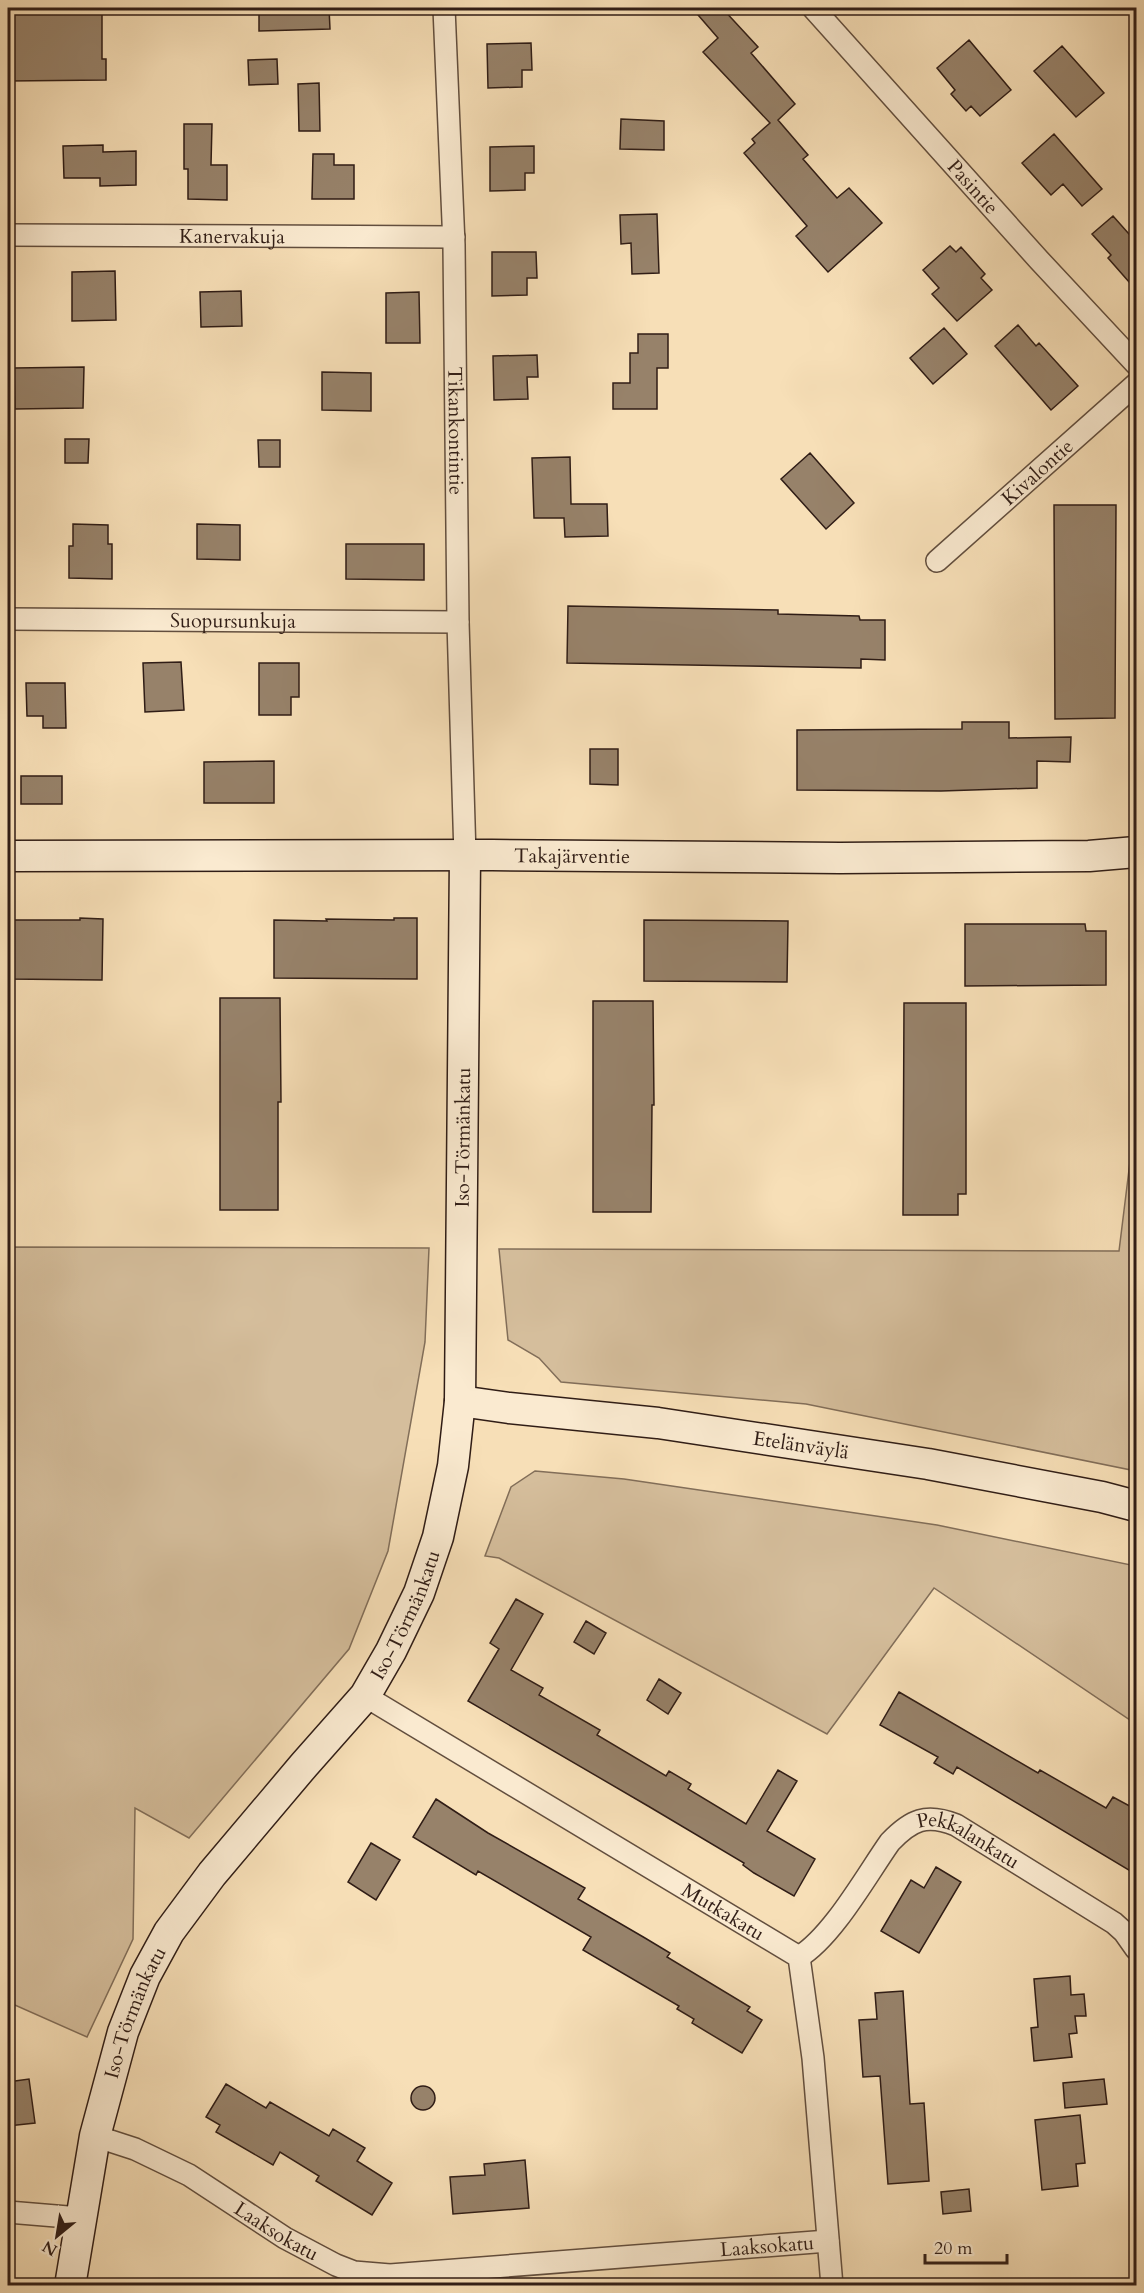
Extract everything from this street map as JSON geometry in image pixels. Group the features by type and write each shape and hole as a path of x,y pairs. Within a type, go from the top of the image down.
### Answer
{"street":[{"name":"Tikankontintie","path":"444,8 454,237 458,622 465,856"},
{"name":"Pasintie","path":"813,8 1033,253 1137,363"},
{"name":"Kanervakuja","path":"8,235 454,237"},
{"name":"Kivalontie","path":"937,561 1137,384"},
{"name":"Suopursunkuja","path":"8,620 458,622"},
{"name":"Takajärventie","path":"8,856 840,858 1089,856 1137,852"},
{"name":"Iso-Törmänkatu","path":"70,2286 95,2136 123,2032 145,1976 169,1932 212,1874 365,1696 420,1593 438,1537 453,1466 460,1401 465,856"},
{"name":"Etelänväylä","path":"460,1401 658,1423 928,1464 1102,1497 1137,1506"},
{"name":"Mutkakatu","path":"365,1696 799,1958"},
{"name":"Pekkalankatu","path":"799,1958 810,1951 830,1929 890,1842 916,1821 934,1819 956,1825 1114,1923 1137,1949"},
{"path":"799,1958 813,2058 832,2286"},
{"name":"Laaksokatu","path":"95,2136 135,2149 189,2175 285,2238 354,2272 390,2275 828,2241"},
{"path":"8,2212 80,2218"}],"shaded area":[{"path":"1136,1113 1136,1471 806,1404 561,1382 539,1358 508,1340 499,1249 1119,1251"},
{"path":"8,1247 429,1248 425,1342 388,1551 349,1649 189,1838 135,1808 133,1939 87,2037 8,2002"},
{"path":"535,1471 624,1479 937,1525 1136,1566 1136,1724 934,1588 827,1734 499,1558 485,1556 511,1487"}],"building":[{"path":"8,8 102,9 102,59 106,59 106,80 8,81"},
{"path":"259,8 329,8 330,29 259,31"},
{"path":"692,8 722,8 758,47 751,53 795,104 778,120 808,155 803,159 837,198 849,188 882,223 828,272 796,236 807,226 744,153 755,143 752,139 770,123 703,52 718,38"},
{"path":"969,40 1011,90 980,116 971,106 966,111 951,94 955,90 937,68"},
{"path":"531,43 532,70 522,70 522,87 488,88 487,44"},
{"path":"1062,46 1104,93 1076,117 1034,71"},
{"path":"277,59 278,84 249,85 248,60"},
{"path":"319,83 320,131 299,131 298,84"},
{"path":"621,119 664,121 664,150 620,149"},
{"path":"184,124 212,124 211,165 227,165 227,200 188,199 188,169 184,169"},
{"path":"1054,134 1102,189 1082,206 1063,184 1051,195 1022,163"},
{"path":"103,145 103,152 136,151 136,185 100,186 100,178 64,178 63,146"},
{"path":"534,146 534,173 525,173 525,190 490,191 490,147"},
{"path":"313,154 334,154 334,165 354,165 354,199 312,199"},
{"path":"657,214 659,273 632,274 631,243 621,244 620,215"},
{"path":"1113,216 1137,243 1137,291 1108,258 1111,255 1092,234"},
{"path":"950,246 956,252 961,247 985,274 981,278 992,290 957,321 932,294 939,288 923,270"},
{"path":"492,252 536,252 537,278 527,278 527,295 492,296"},
{"path":"115,271 116,320 72,321 72,272"},
{"path":"241,291 242,326 201,327 200,292"},
{"path":"419,292 420,343 386,343 386,293"},
{"path":"1018,325 1036,346 1039,343 1078,386 1051,410 995,346"},
{"path":"944,328 967,354 933,384 910,358"},
{"path":"638,334 668,334 668,368 657,368 657,409 613,409 613,383 630,383 630,353 638,353"},
{"path":"537,355 538,377 527,377 528,399 494,400 493,356"},
{"path":"84,367 83,408 15,409 14,368"},
{"path":"322,372 371,373 371,411 322,410"},
{"path":"65,439 89,439 88,463 65,463"},
{"path":"258,440 280,440 280,467 259,467"},
{"path":"810,453 854,503 826,529 781,479"},
{"path":"570,457 571,504 607,504 608,536 565,537 564,518 534,518 532,458"},
{"path":"1054,505 1116,505 1115,718 1055,719"},
{"path":"73,524 108,525 108,544 112,544 112,579 69,578 69,546 73,546"},
{"path":"197,524 240,525 240,560 197,559"},
{"path":"346,544 424,544 424,580 346,579"},
{"path":"568,606 778,610 778,614 859,616 860,620 885,620 885,660 861,659 861,668 567,663"},
{"path":"181,662 184,710 145,712 143,663"},
{"path":"259,663 299,663 299,697 291,697 291,715 259,715"},
{"path":"26,683 65,683 66,728 43,728 43,716 27,716"},
{"path":"962,722 1009,722 1009,738 1071,737 1070,762 1037,761 1037,788 941,791 797,790 797,730 962,729"},
{"path":"590,749 618,749 618,785 590,784"},
{"path":"274,761 274,803 204,803 204,762"},
{"path":"21,776 62,776 62,804 21,804"},
{"path":"80,918 103,919 102,980 8,979 8,928 12,928 12,920 80,920"},
{"path":"394,918 417,918 417,979 274,978 274,920 394,920"},
{"path":"644,920 788,921 787,982 644,981"},
{"path":"965,924 1085,924 1086,931 1106,931 1106,985 965,986"},
{"path":"220,998 280,998 281,1102 278,1102 278,1210 220,1210"},
{"path":"593,1001 653,1001 654,1105 652,1105 651,1212 593,1212"},
{"path":"904,1003 966,1003 966,1194 958,1194 958,1215 903,1215"},
{"path":"516,1599 543,1614 511,1670 543,1688 539,1695 600,1730 597,1735 666,1776 669,1771 691,1784 688,1789 746,1824 778,1770 797,1781 767,1831 815,1859 794,1896 754,1873 743,1865 744,1863 468,1701 499,1649 490,1643"},
{"path":"586,1621 606,1633 594,1654 574,1642"},
{"path":"659,1679 681,1693 668,1714 647,1700"},
{"path":"899,1692 1038,1773 1040,1770 1106,1808 1113,1797 1137,1810 1137,1875 957,1767 953,1774 934,1763 938,1757 880,1725"},
{"path":"436,1799 488,1833 585,1888 578,1899 670,1953 667,1957 750,2007 747,2011 762,2020 742,2053 692,2023 694,2019 677,2009 679,2006 583,1950 591,1937 478,1871 476,1875 413,1837"},
{"path":"371,1843 400,1860 376,1900 348,1882"},
{"path":"936,1867 961,1882 919,1953 881,1931 911,1880 924,1888"},
{"path":"1070,1976 1071,1995 1084,1994 1086,2016 1075,2016 1077,2033 1069,2034 1072,2057 1034,2061 1031,2028 1038,2027 1034,1979"},
{"path":"903,1991 910,2104 924,2103 929,2181 888,2184 880,2076 863,2077 859,2020 877,2019 875,1993"},
{"path":"29,2079 35,2123 8,2126 8,2082"},
{"path":"1104,2079 1107,2104 1065,2108 1063,2083"},
{"path":"226,2084 266,2108 270,2102 329,2136 333,2129 365,2148 357,2161 392,2183 372,2215 316,2181 319,2176 280,2152 273,2165 216,2132 220,2125 206,2117"},
{"path":"423,2086 428,2087 434,2093 434,2103 428,2109 423,2110 418,2109 412,2103 411,2098 412,2093 418,2087"},
{"path":"1080,2115 1085,2163 1076,2164 1078,2186 1042,2190 1035,2120"},
{"path":"525,2160 529,2208 453,2214 450,2177 485,2175 484,2164"},
{"path":"969,2189 971,2211 943,2214 941,2192"}]}
